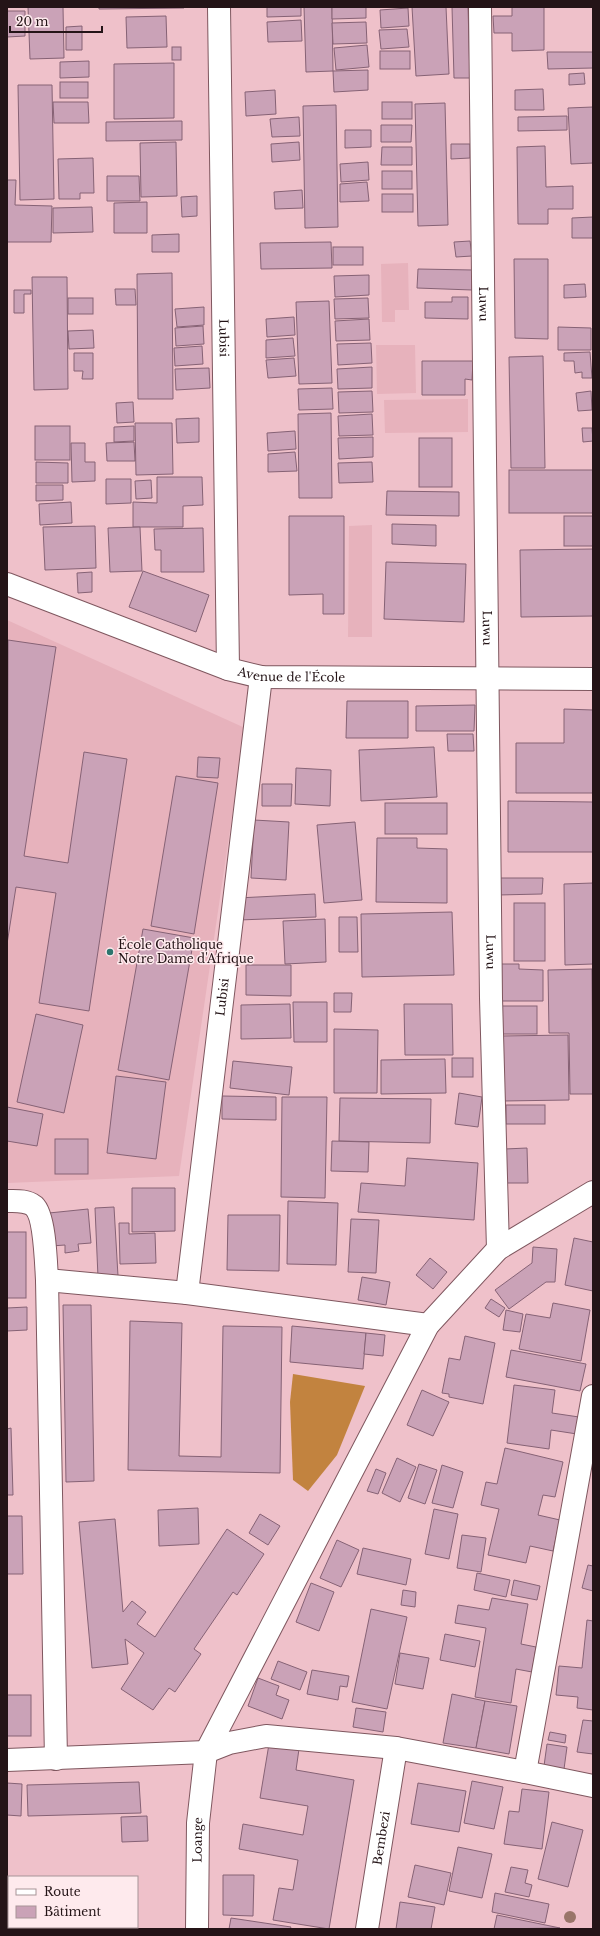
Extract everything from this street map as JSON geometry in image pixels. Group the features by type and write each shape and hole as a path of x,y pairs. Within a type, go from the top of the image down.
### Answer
{"street":[{"name":"Lubisi","path":"218,7 228,669"},
{"name":"Luwu","path":"480,7 491,998 498,1249"},
{"name":"Avenue de l'École","path":"7,584 228,669 261,677 593,679"},
{"name":"Lubisi","path":"187,1293 261,677"},
{"path":"206,1752 428,1325 498,1249 593,1192"},
{"path":"7,1201 24,1201 35,1207 41,1218 47,1280 56,1759"},
{"path":"47,1280 187,1293 428,1325"},
{"path":"525,1772 593,1396"},
{"path":"7,1760 206,1752 229,1743 266,1736 396,1748 593,1786"},
{"name":"Bembezi","path":"367,1929 396,1748"},
{"name":"Loange","path":"197,1929 198,1823 206,1752"}],"shaded area":[{"path":"408,263 409,310 395,310 395,322 382,322 381,264"},
{"path":"376,345 415,345 416,393 377,394"},
{"path":"468,399 468,432 385,433 384,400"},
{"path":"372,525 372,637 348,637 349,526"},
{"name":"École Catholique Notre Dame d'Afrique","path":"7,620 245,728 179,1176 7,1183"},
{"path":"293,1374 365,1386 337,1455 308,1491 293,1480 290,1402"}],"building":[{"path":"28,7 63,7 64,58 30,59"},
{"path":"99,7 184,7 184,8 99,9"},
{"path":"267,7 301,7 301,16 267,17"},
{"path":"304,7 332,7 333,71 306,72"},
{"path":"332,7 366,7 366,18 332,19"},
{"path":"412,7 446,7 449,74 416,76"},
{"path":"452,7 468,7 470,78 454,78"},
{"path":"512,7 544,7 544,50 512,51 512,33 494,33 493,16 512,16"},
{"path":"408,8 409,26 381,28 380,10"},
{"path":"7,11 25,11 25,36 7,37"},
{"path":"166,16 167,47 127,48 126,17"},
{"path":"301,20 302,41 268,42 267,22"},
{"path":"366,22 367,43 333,44 332,23"},
{"path":"82,26 82,50 66,50 66,27"},
{"path":"407,29 409,47 381,49 379,30"},
{"path":"367,45 369,67 336,70 334,48"},
{"path":"172,47 181,47 181,60 172,60"},
{"path":"380,51 410,51 410,69 380,69"},
{"path":"547,52 593,52 593,68 548,69"},
{"path":"89,61 89,77 60,78 60,62"},
{"path":"174,63 174,118 114,119 114,64"},
{"path":"368,70 368,90 334,92 333,71"},
{"path":"584,73 585,84 569,85 569,74"},
{"path":"60,82 88,82 88,98 60,98"},
{"path":"18,85 52,85 54,199 20,200"},
{"path":"543,89 544,110 515,110 515,90"},
{"path":"275,90 276,114 246,116 245,92"},
{"path":"53,102 88,102 89,123 54,123"},
{"path":"382,102 412,102 412,119 382,119"},
{"path":"445,103 448,225 418,226 415,104"},
{"path":"336,105 338,227 305,228 303,106"},
{"path":"593,107 593,163 571,164 568,108"},
{"path":"567,116 567,130 518,131 518,117"},
{"path":"299,117 300,136 272,137 270,119"},
{"path":"182,121 182,140 106,141 106,122"},
{"path":"381,125 412,125 411,142 381,142"},
{"path":"345,130 371,130 371,147 345,148"},
{"path":"176,142 177,196 141,197 140,143"},
{"path":"299,142 300,160 272,162 271,144"},
{"path":"451,144 470,144 470,158 451,159"},
{"path":"545,146 546,187 573,186 573,209 548,209 548,224 518,224 517,147"},
{"path":"382,147 412,147 412,165 381,165"},
{"path":"93,158 94,193 80,193 80,199 59,199 58,159"},
{"path":"368,162 369,180 341,182 340,164"},
{"path":"382,171 412,171 412,189 382,189"},
{"path":"107,176 139,176 140,201 107,201"},
{"path":"7,180 16,180 15,205 52,206 51,242 7,242"},
{"path":"367,182 369,201 340,202 340,184"},
{"path":"302,190 303,208 275,209 274,192"},
{"path":"382,194 413,194 413,212 382,212"},
{"path":"197,196 197,216 182,217 181,197"},
{"path":"147,202 147,233 114,233 114,203"},
{"path":"92,207 93,232 53,233 53,208"},
{"path":"593,217 593,238 572,238 572,218"},
{"path":"179,234 179,252 152,252 152,235"},
{"path":"470,241 472,256 456,257 454,242"},
{"path":"331,242 332,268 261,269 260,243"},
{"path":"333,247 363,247 363,265 333,265"},
{"path":"514,259 548,259 548,339 515,338"},
{"path":"418,269 473,270 472,290 417,288"},
{"path":"172,273 173,399 138,399 137,274"},
{"path":"369,275 369,295 335,297 334,276"},
{"path":"32,277 67,277 68,389 34,390"},
{"path":"585,284 586,297 564,298 564,285"},
{"path":"115,289 135,289 136,305 116,305"},
{"path":"14,290 31,290 31,294 24,294 24,313 14,313"},
{"path":"452,297 468,297 468,319 425,318 425,302 452,302"},
{"path":"68,298 93,298 93,314 68,314"},
{"path":"368,298 369,318 335,319 334,299"},
{"path":"329,301 332,383 299,384 296,302"},
{"path":"204,307 204,325 177,327 175,309"},
{"path":"294,317 295,335 267,337 266,319"},
{"path":"369,319 370,340 336,341 335,321"},
{"path":"203,326 204,344 176,346 175,328"},
{"path":"558,327 591,328 591,350 558,350"},
{"path":"93,330 94,348 69,349 68,331"},
{"path":"293,338 295,356 266,358 266,340"},
{"path":"371,343 372,363 338,365 337,344"},
{"path":"202,346 203,364 175,366 174,348"},
{"path":"590,352 592,378 582,378 582,372 575,373 574,361 564,361 564,353"},
{"path":"74,353 93,353 93,379 82,379 83,371 74,371"},
{"path":"543,356 545,468 511,468 509,357"},
{"path":"294,358 296,376 268,378 266,360"},
{"path":"422,361 473,361 472,380 465,379 465,395 422,395"},
{"path":"372,367 372,388 338,389 337,369"},
{"path":"209,368 210,388 176,390 175,369"},
{"path":"332,388 333,409 299,410 298,389"},
{"path":"372,391 373,412 339,413 338,392"},
{"path":"591,391 592,410 578,411 576,393"},
{"path":"133,402 134,422 117,423 116,403"},
{"path":"331,413 332,498 299,498 298,414"},
{"path":"372,414 373,435 339,436 338,416"},
{"path":"199,418 199,442 177,443 176,419"},
{"path":"135,423 172,423 173,474 136,475"},
{"path":"35,426 70,426 70,460 35,460"},
{"path":"134,426 134,441 114,442 114,427"},
{"path":"582,428 592,428 593,441 583,442"},
{"path":"295,431 296,449 268,451 267,433"},
{"path":"373,437 373,457 339,459 338,438"},
{"path":"419,438 452,438 452,487 419,487"},
{"path":"134,442 135,461 107,461 106,443"},
{"path":"71,443 85,443 85,462 95,462 95,481 72,482"},
{"path":"295,452 297,471 268,472 268,454"},
{"path":"36,462 68,463 68,483 36,483"},
{"path":"372,462 373,482 339,483 338,463"},
{"path":"509,470 593,470 593,513 509,513"},
{"path":"157,477 202,477 203,505 183,506 183,527 133,527 133,502 157,503"},
{"path":"106,479 131,479 131,503 106,504"},
{"path":"151,480 152,498 136,499 135,481"},
{"path":"36,485 63,485 63,500 36,501"},
{"path":"387,491 459,492 459,516 386,515"},
{"path":"71,502 72,523 40,525 39,504"},
{"path":"289,516 344,516 344,614 323,614 323,594 289,595"},
{"path":"564,516 593,516 593,546 564,546"},
{"path":"392,524 436,525 436,546 392,544"},
{"path":"95,526 96,568 45,570 43,527"},
{"path":"140,527 142,571 110,572 108,528"},
{"path":"203,528 204,572 161,572 161,550 155,550 154,529"},
{"path":"593,549 593,616 521,617 520,550"},
{"path":"386,562 466,564 464,622 384,619"},
{"path":"143,571 209,595 196,632 129,607"},
{"path":"92,572 92,592 78,593 77,573"},
{"path":"8,640 56,647 24,856 68,863 84,752 127,759 89,1011 39,1003 56,893 16,887 7,944"},
{"path":"347,701 408,701 408,738 346,738"},
{"path":"475,705 474,731 416,731 416,706"},
{"path":"564,709 593,710 593,793 516,793 516,743 564,743"},
{"path":"447,734 473,734 474,751 448,751"},
{"path":"434,747 437,797 361,801 359,750"},
{"path":"198,757 220,758 218,778 197,777"},
{"path":"296,768 331,770 330,806 295,804"},
{"path":"176,776 218,783 194,934 151,926"},
{"path":"262,784 292,784 291,806 262,806"},
{"path":"508,801 593,802 593,852 508,852"},
{"path":"385,803 447,803 447,834 385,834"},
{"path":"254,820 289,822 286,880 251,878"},
{"path":"355,822 362,900 324,903 317,825"},
{"path":"377,838 417,838 417,848 447,849 447,903 376,902"},
{"path":"498,878 543,878 542,894 498,895"},
{"path":"593,883 593,964 565,965 564,884"},
{"path":"315,894 316,917 239,920 238,898"},
{"path":"514,903 545,903 545,961 514,961"},
{"path":"452,912 454,975 362,977 361,914"},
{"path":"339,917 357,917 358,952 339,952"},
{"path":"325,919 326,962 285,964 283,921"},
{"path":"143,929 194,938 169,1080 118,1070"},
{"path":"500,964 519,964 519,969 543,970 543,1001 500,1001"},
{"path":"246,965 291,965 291,996 246,995"},
{"path":"592,969 593,1094 570,1094 569,1033 549,1033 548,970"},
{"path":"334,993 352,993 351,1012 334,1012"},
{"path":"293,1002 327,1002 327,1042 294,1042"},
{"path":"290,1004 291,1038 241,1039 241,1005"},
{"path":"404,1004 452,1004 453,1055 405,1055"},
{"path":"501,1006 537,1006 537,1034 501,1034"},
{"path":"36,1014 83,1025 64,1113 17,1102"},
{"path":"334,1029 378,1030 377,1093 334,1093"},
{"path":"568,1035 569,1100 503,1101 502,1036"},
{"path":"452,1058 473,1058 473,1077 452,1077"},
{"path":"445,1059 446,1093 381,1094 381,1060"},
{"path":"233,1061 292,1067 289,1095 230,1088"},
{"path":"116,1076 166,1082 156,1159 107,1153"},
{"path":"459,1093 482,1097 478,1127 455,1124"},
{"path":"222,1096 276,1097 276,1120 222,1119"},
{"path":"282,1097 327,1097 325,1198 281,1197"},
{"path":"340,1098 431,1099 430,1143 339,1141"},
{"path":"506,1105 545,1105 545,1124 506,1124"},
{"path":"7,1107 43,1114 37,1146 7,1141"},
{"path":"55,1139 88,1139 88,1174 55,1174"},
{"path":"332,1141 369,1142 368,1172 331,1171"},
{"path":"527,1148 528,1183 506,1183 505,1149"},
{"path":"407,1158 478,1163 474,1220 358,1212 361,1183 405,1186"},
{"path":"132,1188 175,1188 175,1231 132,1232"},
{"path":"288,1201 338,1203 336,1265 287,1264"},
{"path":"114,1207 118,1276 98,1277 95,1208"},
{"path":"88,1209 91,1243 78,1244 79,1251 65,1253 65,1245 51,1246 49,1213"},
{"path":"228,1215 280,1215 279,1271 227,1270"},
{"path":"351,1219 379,1220 376,1273 348,1272"},
{"path":"119,1223 129,1223 129,1234 155,1233 156,1263 120,1264"},
{"path":"7,1232 26,1232 26,1298 7,1298"},
{"path":"574,1238 593,1242 593,1291 565,1285"},
{"path":"533,1247 557,1249 555,1282 546,1282 509,1309 495,1290 532,1263"},
{"path":"430,1258 447,1272 433,1289 416,1275"},
{"path":"362,1277 390,1282 386,1305 358,1300"},
{"path":"491,1299 505,1308 499,1317 485,1308"},
{"path":"553,1303 590,1310 581,1361 519,1349 526,1314 550,1318"},
{"path":"63,1305 91,1305 94,1481 66,1482"},
{"path":"27,1307 27,1330 7,1331 7,1308"},
{"path":"506,1310 523,1314 520,1332 503,1330"},
{"path":"130,1321 182,1323 179,1456 221,1457 223,1326 282,1327 280,1473 128,1470"},
{"path":"292,1326 366,1333 363,1369 290,1362"},
{"path":"366,1333 385,1335 383,1356 364,1354"},
{"path":"465,1336 495,1343 483,1404 449,1397 449,1394 442,1393 449,1358 460,1360"},
{"path":"511,1350 586,1364 580,1391 506,1377"},
{"path":"514,1385 555,1390 552,1413 579,1417 577,1434 551,1430 549,1449 507,1443"},
{"path":"422,1390 449,1402 433,1436 407,1425"},
{"path":"11,1428 13,1495 7,1495 7,1429"},
{"path":"505,1448 563,1462 555,1497 543,1495 538,1515 560,1520 553,1551 530,1546 526,1563 488,1555 499,1509 481,1505 486,1482 497,1484"},
{"path":"397,1458 416,1467 400,1502 382,1493"},
{"path":"419,1464 437,1470 425,1504 408,1498"},
{"path":"442,1465 463,1472 453,1508 432,1503"},
{"path":"376,1469 386,1473 378,1494 367,1491"},
{"path":"198,1508 199,1544 159,1546 158,1510"},
{"path":"434,1509 458,1514 449,1559 425,1554"},
{"path":"260,1514 280,1526 268,1545 249,1533"},
{"path":"7,1516 22,1516 23,1574 7,1574"},
{"path":"115,1519 123,1612 132,1601 146,1612 137,1624 155,1637 227,1529 264,1554 237,1595 233,1592 194,1649 201,1654 175,1692 169,1688 153,1710 121,1689 144,1653 125,1639 128,1664 92,1668 79,1522"},
{"path":"462,1535 486,1538 481,1572 457,1568"},
{"path":"337,1540 359,1550 341,1587 320,1578"},
{"path":"363,1548 411,1559 406,1585 357,1574"},
{"path":"588,1565 593,1566 593,1591 582,1588"},
{"path":"477,1573 510,1580 506,1597 474,1590"},
{"path":"514,1580 540,1586 537,1600 511,1595"},
{"path":"311,1583 334,1592 319,1631 296,1622"},
{"path":"403,1590 416,1592 415,1607 401,1605"},
{"path":"492,1598 528,1604 521,1644 536,1647 532,1672 516,1669 511,1703 475,1697 486,1628 455,1623 458,1605 489,1610"},
{"path":"371,1609 407,1617 387,1709 352,1702"},
{"path":"587,1620 593,1621 593,1710 577,1708 578,1697 556,1695 559,1666 582,1668"},
{"path":"445,1634 480,1641 475,1667 440,1660"},
{"path":"400,1653 429,1658 423,1689 395,1684"},
{"path":"278,1661 307,1672 300,1690 271,1679"},
{"path":"312,1670 349,1676 347,1687 340,1686 338,1700 307,1694"},
{"path":"258,1678 279,1686 276,1695 289,1700 282,1719 248,1706"},
{"path":"452,1694 485,1701 476,1748 443,1743"},
{"path":"7,1695 31,1695 31,1736 7,1736"},
{"path":"485,1701 517,1706 509,1754 476,1748"},
{"path":"356,1708 386,1712 383,1732 353,1727"},
{"path":"583,1720 593,1721 593,1754 577,1752"},
{"path":"550,1732 566,1735 565,1743 548,1740"},
{"path":"269,1744 299,1749 296,1770 354,1780 329,1929 273,1920 279,1888 293,1890 298,1860 239,1849 243,1824 303,1835 308,1806 260,1798"},
{"path":"547,1744 567,1747 564,1769 544,1766"},
{"path":"472,1781 503,1787 494,1829 464,1823"},
{"path":"139,1782 141,1813 28,1816 27,1785"},
{"path":"7,1783 22,1784 21,1816 7,1815"},
{"path":"418,1783 466,1791 459,1832 411,1824"},
{"path":"522,1789 549,1792 542,1849 504,1844 509,1811 519,1812"},
{"path":"147,1816 148,1841 122,1842 121,1817"},
{"path":"552,1822 583,1830 568,1887 538,1879"},
{"path":"458,1847 492,1854 482,1898 449,1891"},
{"path":"415,1865 451,1873 444,1905 408,1897"},
{"path":"511,1867 528,1870 525,1883 532,1885 529,1897 505,1892"},
{"path":"223,1875 254,1875 253,1916 223,1915"},
{"path":"495,1893 549,1904 545,1923 492,1912"},
{"path":"400,1902 435,1907 431,1929 396,1929"},
{"path":"497,1915 560,1928 494,1929"},
{"path":"231,1918 291,1927 290,1929 229,1929"}],"place":[{"name":"École Catholique Notre Dame d'Afrique","path":"110,952"}]}
